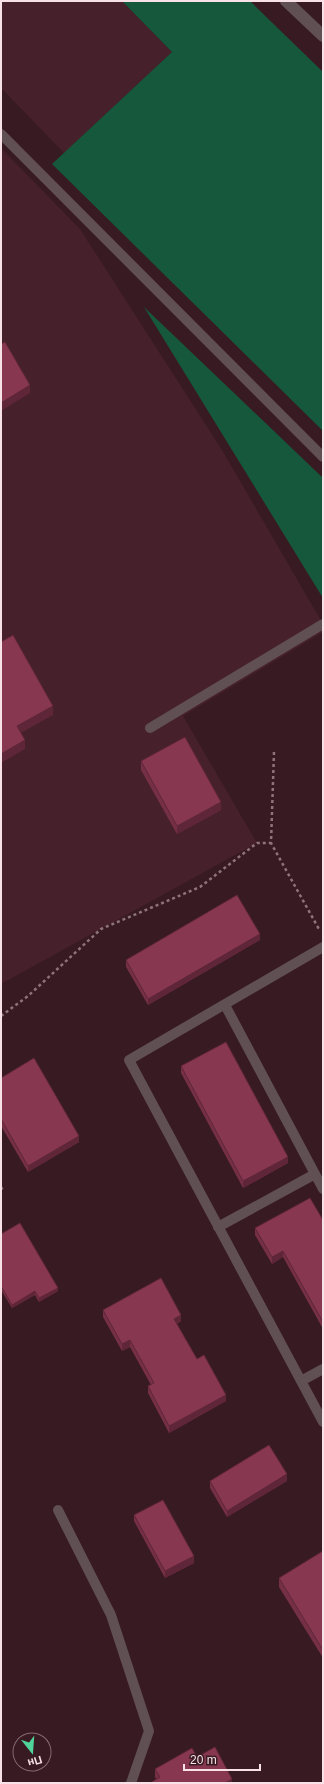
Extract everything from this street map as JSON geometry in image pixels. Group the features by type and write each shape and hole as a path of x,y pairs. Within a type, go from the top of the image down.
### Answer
{"street":[{"path":"286,1 323,36"}],"lane":[{"path":"1,134 323,457"},
{"path":"150,728 323,624"},
{"path":"323,947 129,1060 323,1422"},
{"path":"225,1005 323,1189"},
{"path":"218,1227 315,1174"},
{"path":"301,1381 323,1369"},
{"path":"58,1510 111,1615 149,1731 131,1783"}],"path":[{"path":"274,752 271,843 323,936"},
{"path":"1,1016 28,996 101,928 200,887 256,843 271,843"},
{"path":"1,1187 3,1191 1,1192"}],"shaded area":[{"path":"1,1 122,1 172,52 64,153 1,88"},
{"path":"1,148 80,229 222,450 323,624 323,632 183,716 257,843 1,984"}],"green space":[{"path":"122,1 250,1 323,72 323,431 52,164 172,52"},
{"path":"144,307 323,478 323,598"}],"building":[{"path":"5,342 30,385 1,403 1,344"},
{"path":"13,635 53,706 17,726 25,740 1,754 1,642"},
{"path":"185,737 221,802 177,826 141,761"},
{"path":"237,895 260,934 148,999 126,960"},
{"path":"226,1042 288,1157 243,1181 181,1066"},
{"path":"34,1058 79,1136 28,1166 1,1119 1,1078"},
{"path":"310,1198 323,1220 323,1322 283,1251 272,1257 255,1228"},
{"path":"20,1223 58,1288 39,1298 35,1291 12,1305 1,1286 1,1234"},
{"path":"161,1278 181,1315 174,1319 197,1359 204,1355 226,1395 169,1426 148,1386 154,1383 130,1340 122,1344 103,1310"},
{"path":"269,1445 287,1474 227,1511 210,1481"},
{"path":"163,1500 194,1556 165,1571 134,1515"},
{"path":"323,1551 323,1650 279,1578"},
{"path":"215,1747 232,1779 225,1783 150,1783 160,1777 155,1769 192,1748 197,1757"}]}
